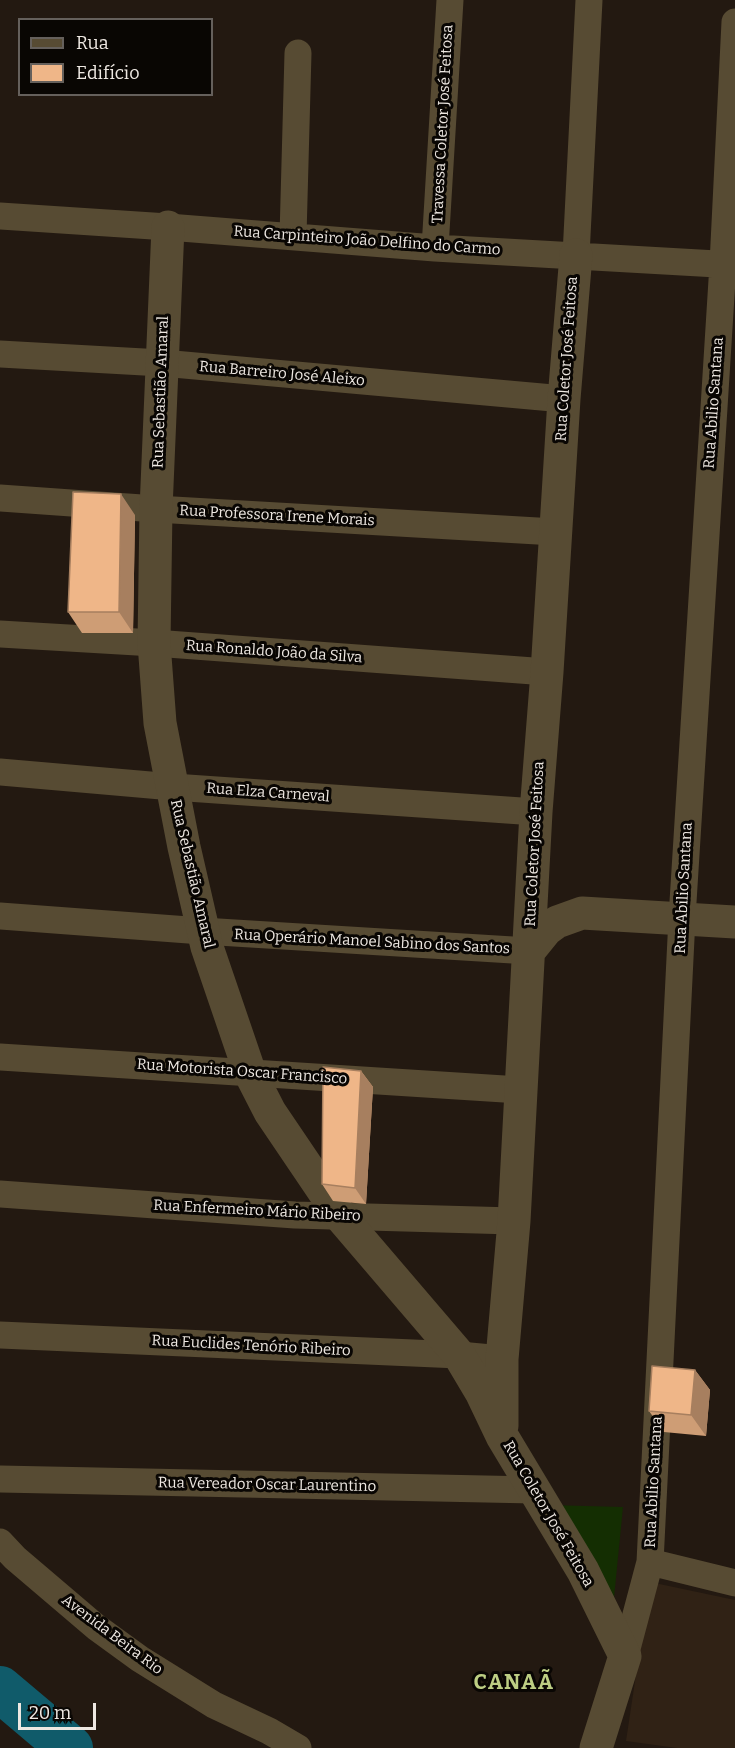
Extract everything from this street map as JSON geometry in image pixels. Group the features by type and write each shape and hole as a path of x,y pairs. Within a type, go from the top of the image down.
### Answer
{"street":[{"name":"Travessa Coletor José Feitosa","path":"435,248 450,0"},
{"name":"Rua Coletor José Feitosa","path":"590,0 576,255 564,399 537,812 514,1221 502,1359 502,1436 583,1571 625,1656"},
{"name":"Rua Abilio Santana","path":"596,1748 625,1656 650,1562 682,918 729,264 735,22"},
{"path":"293,236 298,53"},
{"name":"Rua Carpinteiro João Delfino do Carmo","path":"0,216 435,248 729,264"},
{"name":"Rua Sebastião Amaral","path":"168,227 156,509 154,643 160,723 202,931 250,1073 270,1113 342,1217 459,1355 481,1392 502,1436"},
{"name":"Rua Barreiro José Aleixo","path":"0,354 162,363 564,399"},
{"name":"Rua Professora Irene Morais","path":"0,498 555,532"},
{"name":"Rua Ronaldo João da Silva","path":"0,634 547,672"},
{"name":"Rua Elza Carneval","path":"0,772 173,787 537,812"},
{"path":"529,951 546,930 557,922 582,913 735,922"},
{"name":"Rua Operário Manoel Sabino dos Santos","path":"0,916 529,951"},
{"name":"Rua Motorista Oscar Francisco","path":"0,1057 520,1090"},
{"name":"Rua Enfermeiro Mário Ribeiro","path":"0,1194 283,1214 514,1221"},
{"name":"Rua Euclides Tenório Ribeiro","path":"0,1335 459,1355 502,1359"},
{"name":"Rua Vereador Oscar Laurentino","path":"0,1479 534,1490"},
{"name":"Avenida Beira Rio","path":"0,1542 15,1558 96,1626 140,1659 214,1705 269,1731 298,1748"},
{"path":"650,1562 735,1583"}],"shaded area":[{"path":"650,1582 735,1600 735,1748 677,1748 626,1741"}],"green space":[{"path":"549,1505 623,1507 613,1608"}],"building":[{"path":"73,492 121,494 119,612 68,612"},
{"path":"323,1067 361,1071 355,1188 322,1184"},
{"path":"652,1366 695,1370 691,1415 649,1411"}],"waterway":[{"path":"0,1689 70,1748"}],"district":[{"name":"CANAÃ","path":"514,1683"}]}
